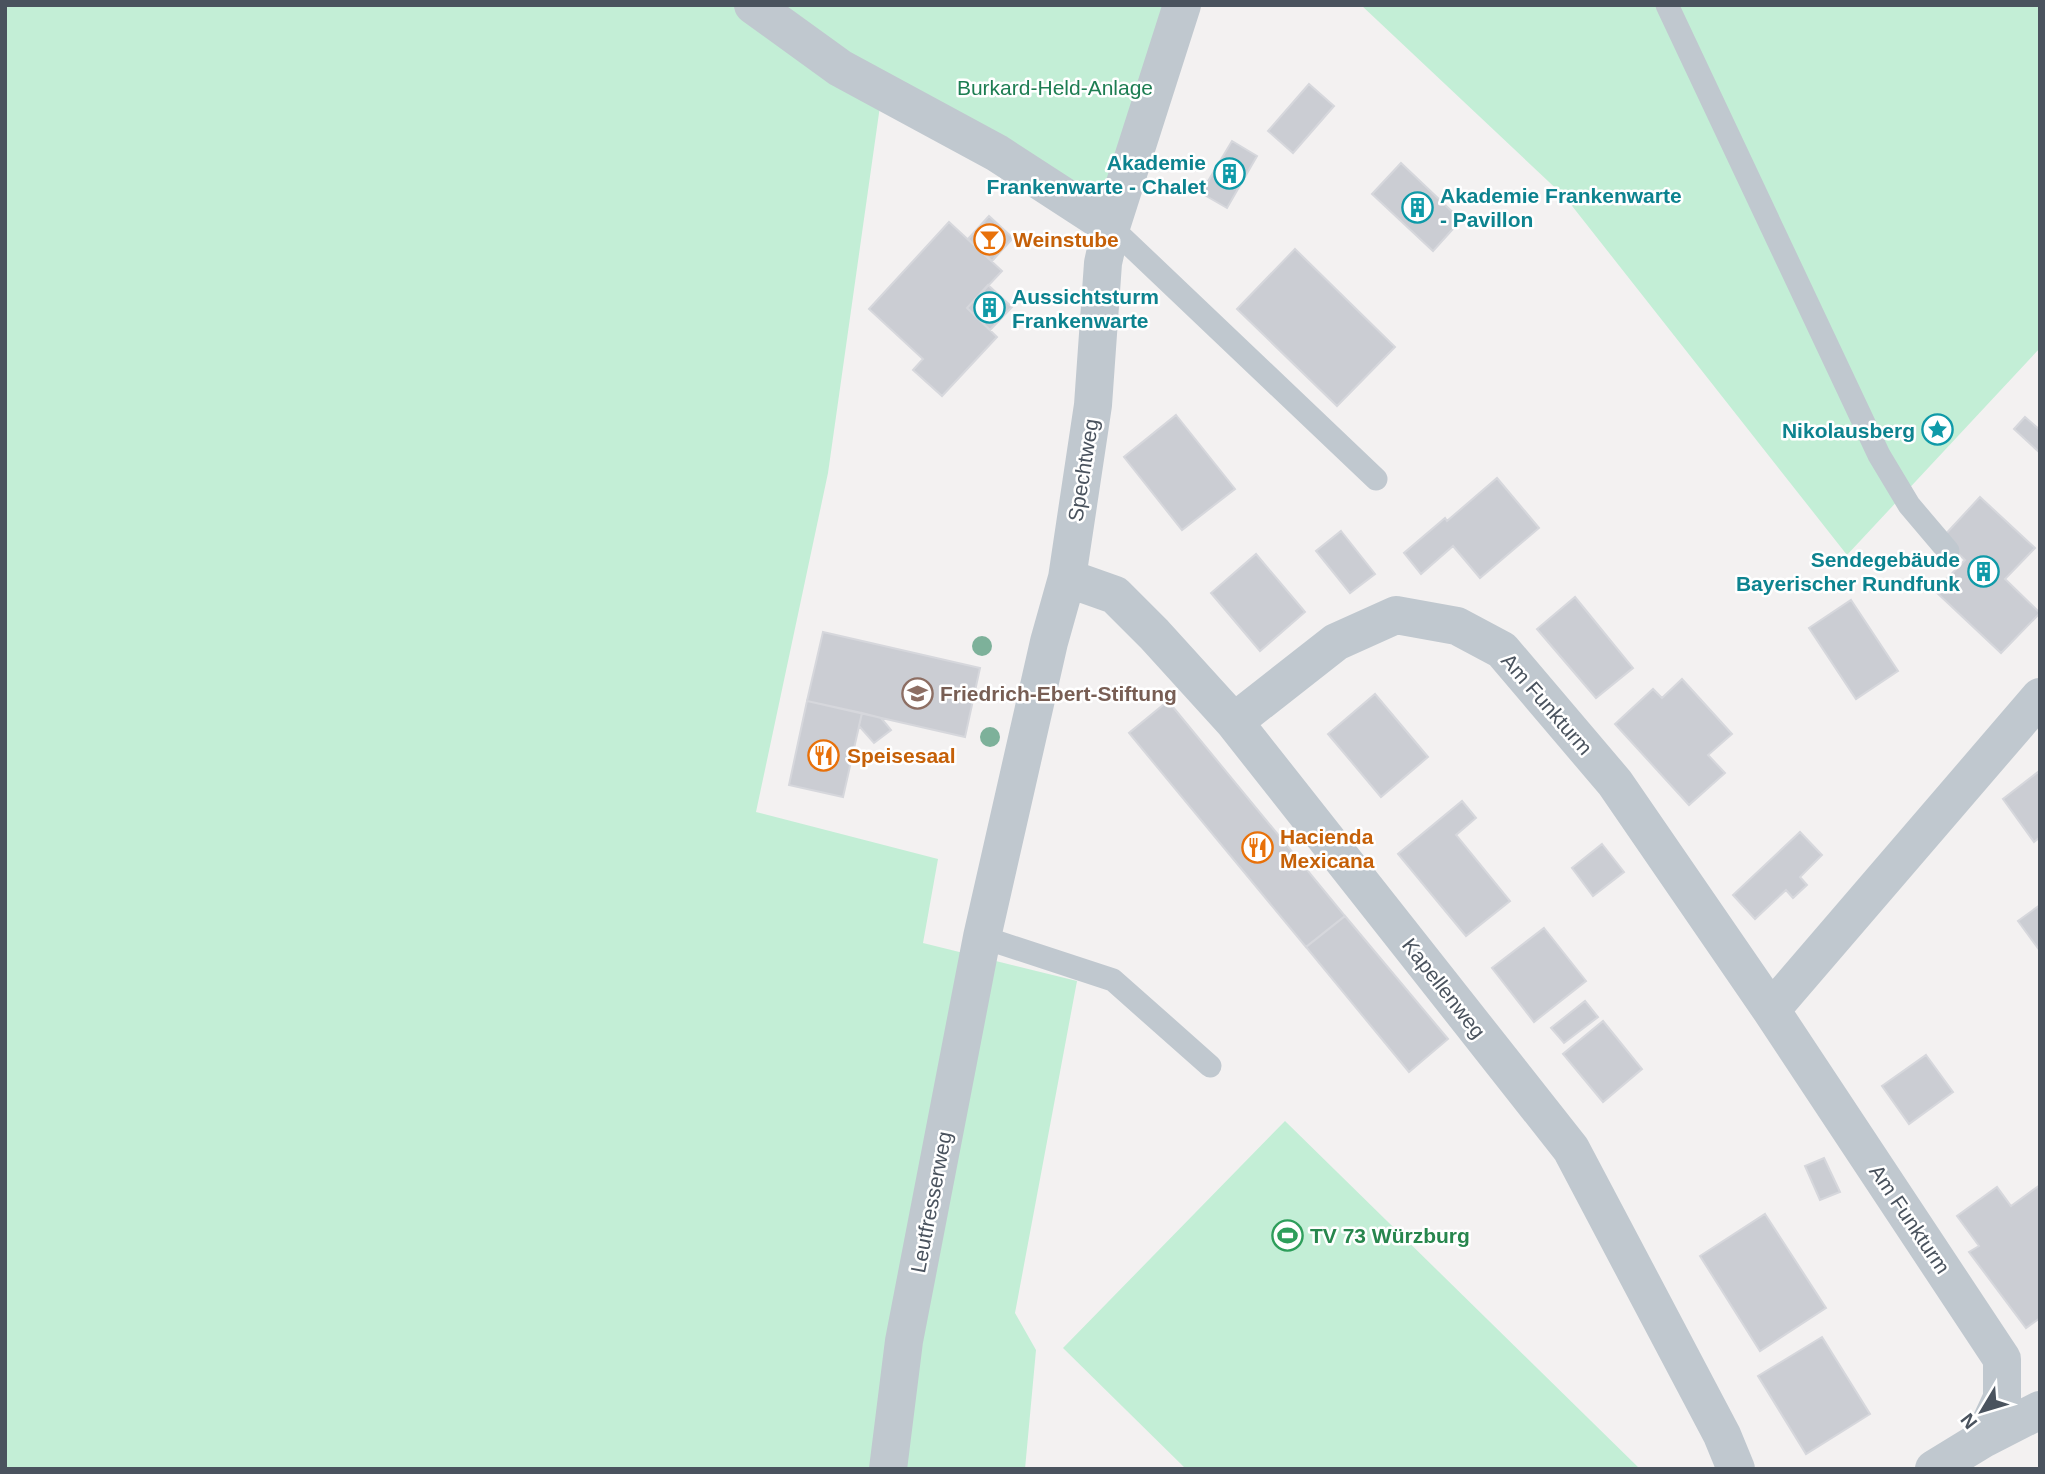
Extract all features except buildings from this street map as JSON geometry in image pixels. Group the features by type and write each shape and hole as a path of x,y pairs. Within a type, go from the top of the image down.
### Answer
{"street":[{"path":"753,5 840,68 997,153 1111,227"},
{"name":"Spechtweg","path":"982,937 1049,642 1067,578 1093,405 1103,262 1111,227 1182,5"},
{"name":"Kapellenweg","path":"1067,578 1115,595 1234,722 1571,1149 1721,1435 1736,1469"},
{"name":"Am Funkturm","path":"1234,722 1336,642 1396,615 1457,626 1502,650 1615,783 1771,1010 2002,1359 2002,1398 1983,1439"},
{"path":"1771,1010 2040,697"},
{"name":"Leutfresserweg","path":"888,1469 904,1341 982,937"},
{"path":"1934,1469 1983,1439 2040,1410"}],"lane":[{"path":"1667,5 1879,455 1909,505 1948,551"},
{"path":"1111,227 1376,479"},
{"path":"982,937 1113,980 1210,1066"}],"green space":[{"name":"Burkard-Held-Anlage","path":"5,5 1168,5 1103,204 880,106 828,473 756,812 938,859 923,943 1077,981 1015,1313 1036,1350 1025,1469 5,1469"},
{"path":"1361,5 2040,5 2040,348 1847,555 1565,197"},
{"name":"TV 73 Würzburg","path":"1285,1121 1640,1469 1186,1469 1063,1348"}],"place":[{"name":"Akademie Frankenwarte - Chalet","path":"1229,174"},
{"name":"Akademie Frankenwarte - Pavillon","path":"1417,207"},
{"name":"Weinstube","path":"990,239"},
{"name":"Aussichtsturm Frankenwarte","path":"989,308"},
{"name":"Nikolausberg","path":"1938,430"},
{"name":"Sendegebäude Bayerischer Rundfunk","path":"1983,571"},
{"name":"Friedrich-Ebert-Stiftung","path":"917,693"},
{"name":"Speisesaal","path":"824,755"},
{"name":"Hacienda Mexicana","path":"1257,848"},
{"name":"TV 73 Würzburg","path":"1287,1235"}]}
